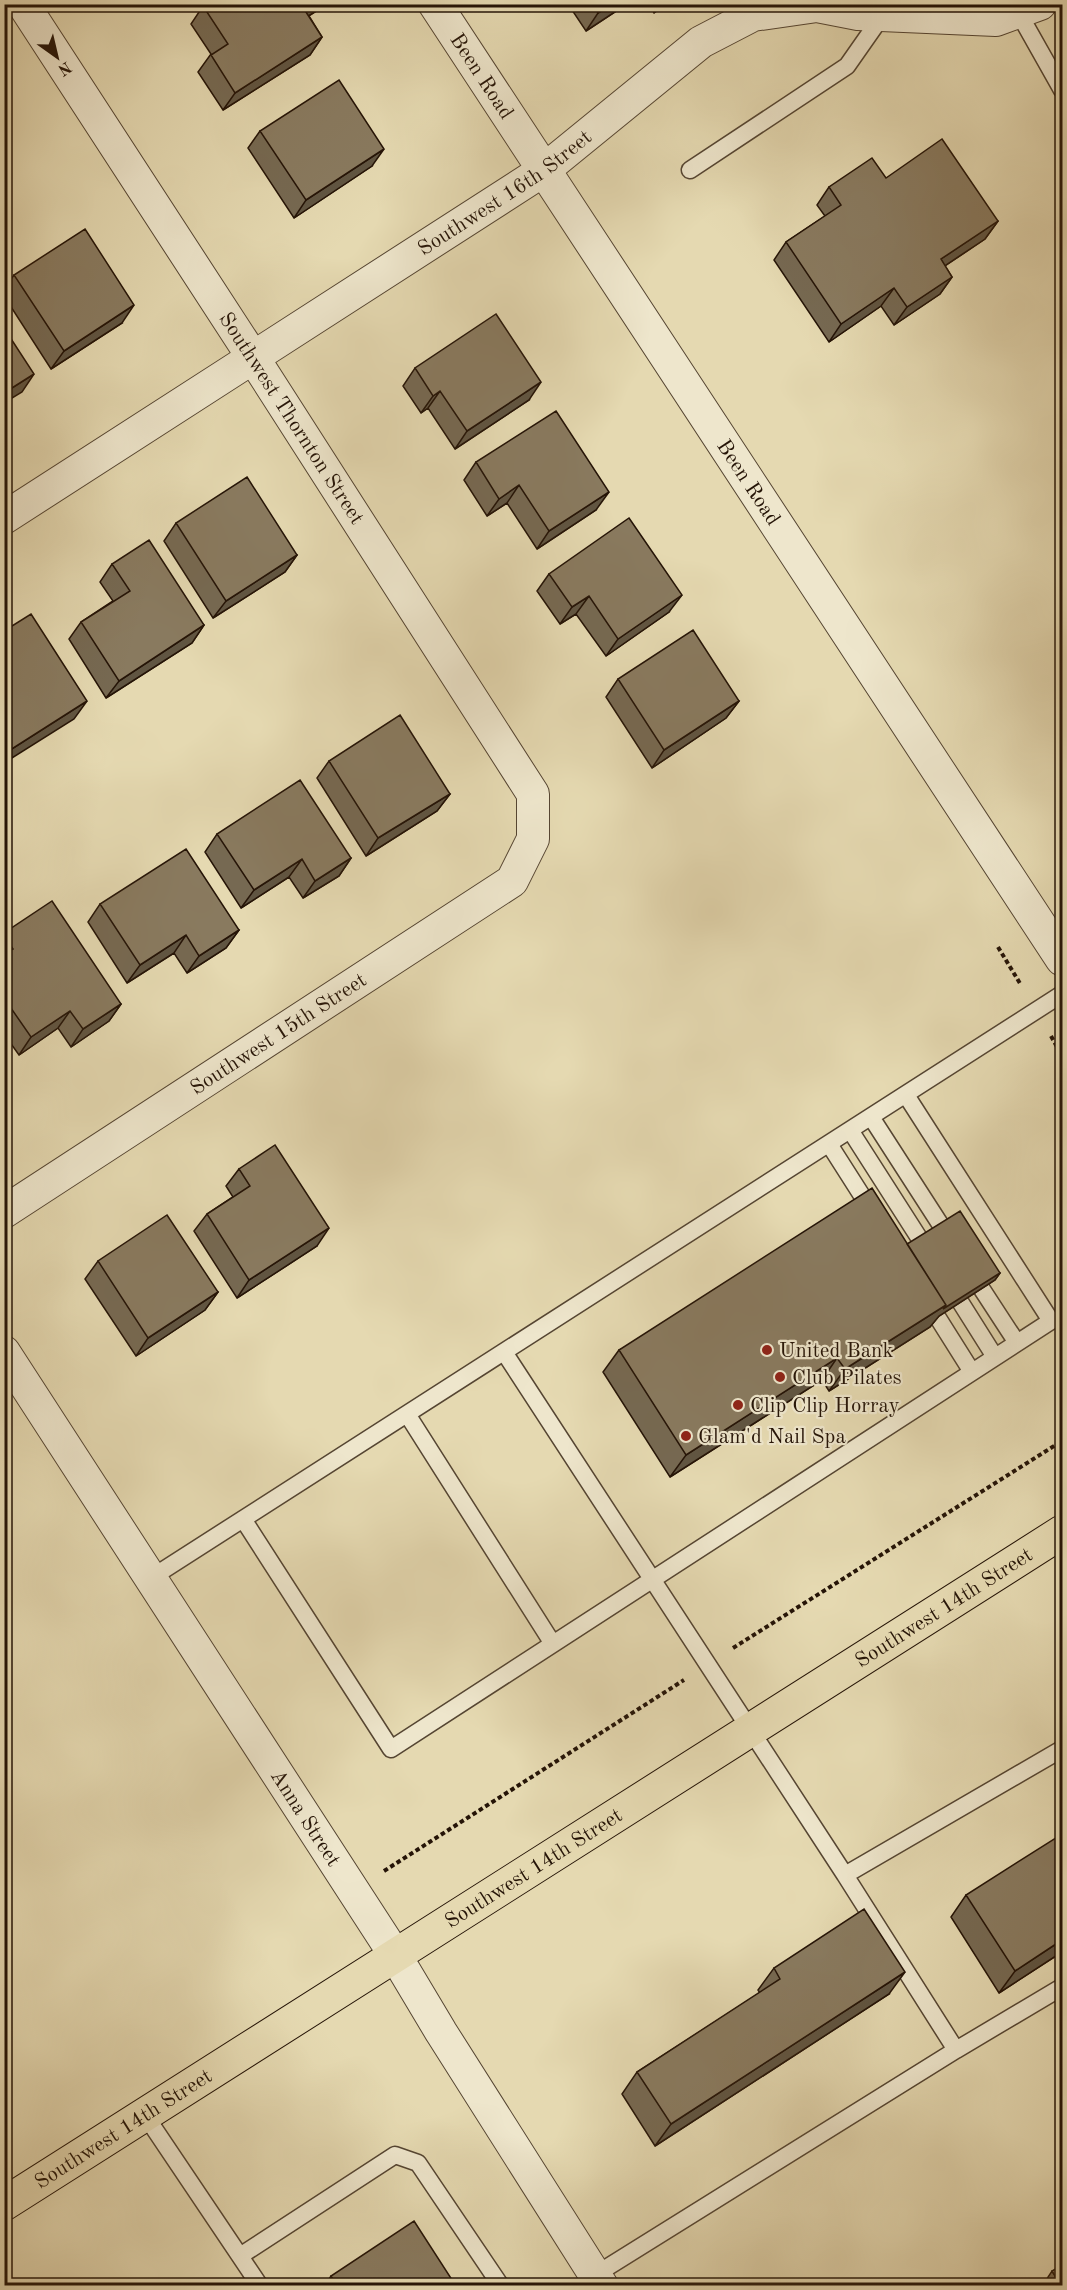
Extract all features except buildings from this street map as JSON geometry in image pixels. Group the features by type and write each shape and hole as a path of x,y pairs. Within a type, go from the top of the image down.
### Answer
{"main road":[{"name":"Southwest 14th Street","path":"4,2204 1062,1532"}],"street":[{"name":"Southwest Thornton Street","path":"23,4 533,794 533,839"},
{"name":"Been Road","path":"435,4 1062,959"},
{"name":"Southwest 16th Street","path":"4,518 544,170 701,42 753,15 817,6 866,12 1013,10"},
{"name":"Southwest 15th Street","path":"4,1212 512,881 533,839"},
{"name":"Anna Street","path":"4,1352 395,1955 441,2032 599,2280"}],"lane":[{"path":"1013,10 1062,90"},
{"path":"690,170 847,66 866,12"},
{"path":"151,1578 1062,994"},
{"path":"243,1519 392,1749 1051,1321 906,1095"},
{"path":"871,1117 1017,1343"},
{"path":"850,1130 995,1357"},
{"path":"829,1144 879,1223"},
{"path":"916,1282 972,1371"},
{"path":"504,1352 845,1875 956,2050"},
{"path":"407,1414 553,1644"},
{"path":"845,1875 1062,1749"},
{"path":"599,2280 956,2050 1062,1987"},
{"path":"145,2115 260,2286"},
{"path":"240,2256 395,2155 418,2163 501,2286"}],"path":[{"path":"998,947 1019,983"},
{"path":"1051,1035 1062,1056"},
{"path":"738,1645 1062,1441"},
{"path":"353,1890 673,1687"}],"place":[{"name":"United Bank","path":"767,1350"},
{"name":"Club Pilates","path":"780,1377"},
{"name":"Clip Clip Horray","path":"738,1405"},
{"name":"Glam'd Nail Spa","path":"686,1436"}]}
